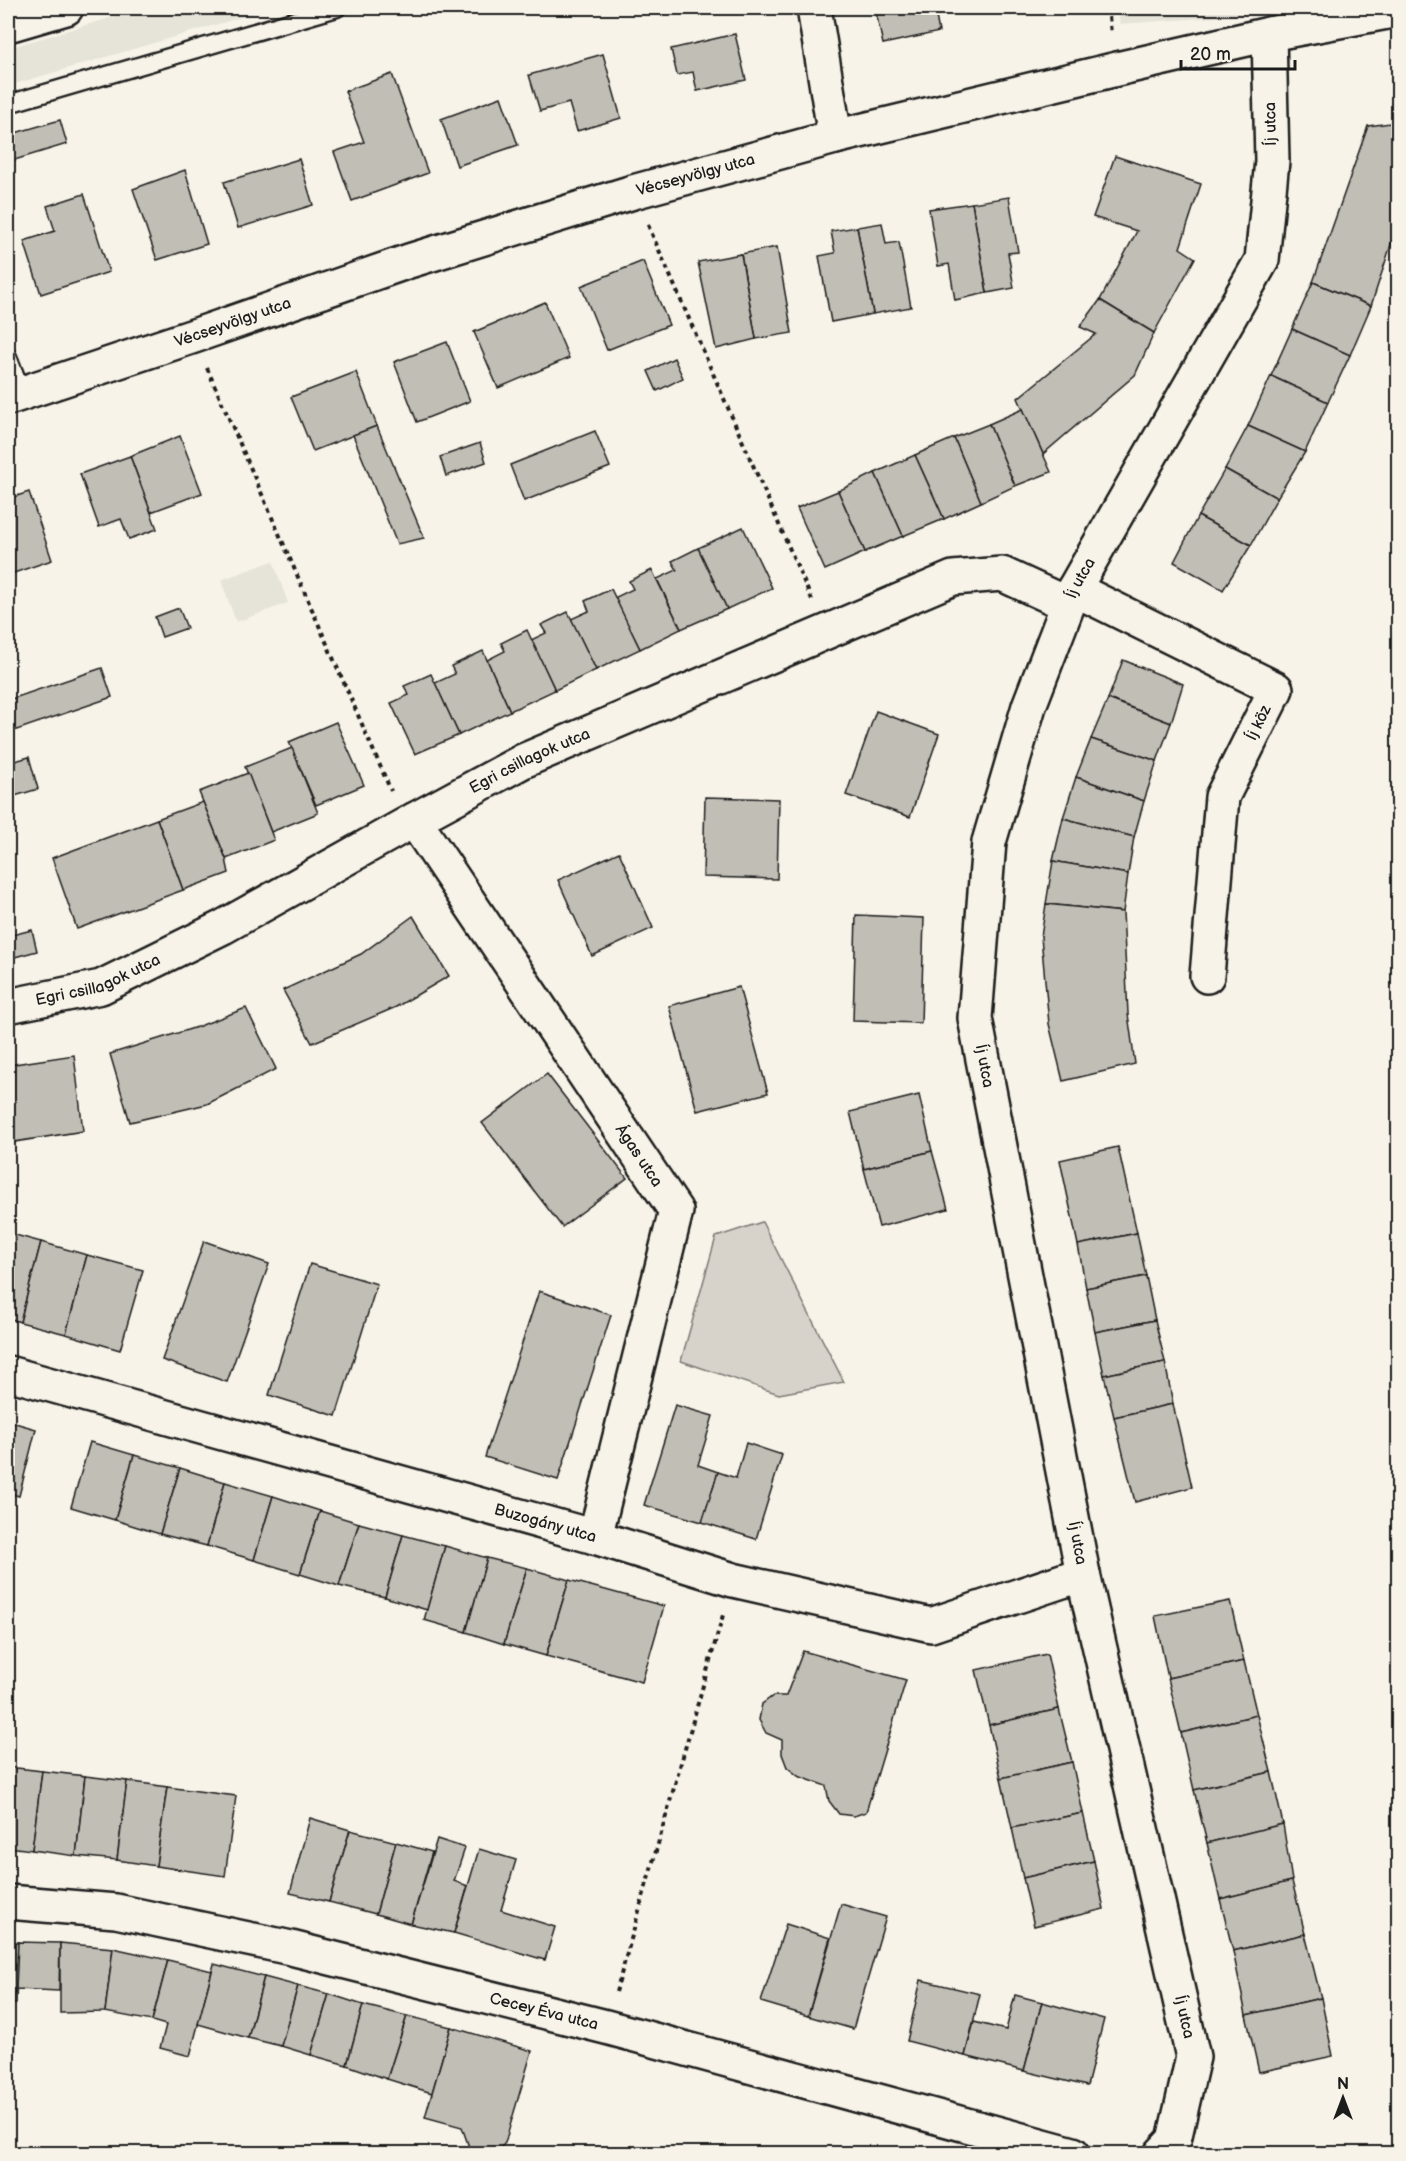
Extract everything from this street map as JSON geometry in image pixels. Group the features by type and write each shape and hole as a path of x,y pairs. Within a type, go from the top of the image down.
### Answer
{"street":[{"path":"8,25 66,8"},
{"path":"813,8 835,137"},
{"name":"Vécseyvölgy utca","path":"15,396 409,261 633,192 835,137 1269,34 1398,10"},
{"name":"Íj utca","path":"1167,2147 1193,2056 1083,1574 975,1018 989,842 1029,706 1071,597 1262,260 1272,161 1269,34"},
{"name":"Egri csillagok utca","path":"8,1006 101,987 223,927 523,761 953,578 1002,574 1071,597"},
{"name":"Íj köz","path":"1071,597 1276,689 1222,797 1207,976"},
{"name":"Ágas utca","path":"414,820 676,1211 595,1537"},
{"name":"Buzogány utca","path":"8,1373 595,1537 733,1580 931,1625 1083,1574"},
{"name":"Cecey Éva utca","path":"8,1902 128,1914 291,1948 606,2027 1073,2154"}],"lane":[{"path":"8,104 336,8"},
{"path":"8,357 15,396"}],"path":[{"path":"633,192 826,632"},
{"path":"194,336 393,794 414,820"},
{"path":"606,2027 733,1580"}],"shaded area":[{"path":"144,8 272,8 8,86 8,48"},
{"path":"1117,8 1346,8 1120,24"},
{"path":"273,561 288,603 236,622 221,580"},
{"path":"762,1222 844,1382 779,1394 681,1361 716,1237"}],"building":[{"path":"875,8 953,8 935,11 939,32 883,44"},
{"path":"735,34 746,80 697,91 693,72 677,75 671,49"},
{"path":"603,54 621,118 577,131 569,103 540,111 529,75"},
{"path":"392,74 428,173 352,201 334,152 364,142 345,91"},
{"path":"501,97 518,145 457,166 441,119"},
{"path":"60,120 67,144 8,162 8,135"},
{"path":"1398,122 1398,223 1371,306 1313,282 1368,126"},
{"path":"1115,156 1201,184 1180,248 1195,258 1154,333 1100,300 1137,231 1093,217"},
{"path":"299,159 313,205 238,228 224,182"},
{"path":"185,170 207,244 157,260 133,189"},
{"path":"84,194 109,272 41,294 24,241 55,231 47,206"},
{"path":"1009,197 1018,252 1008,253 1014,288 987,293 972,203"},
{"path":"972,203 987,293 955,300 949,264 938,266 929,209"},
{"path":"882,223 886,244 899,242 911,307 873,314 857,227"},
{"path":"857,227 873,314 831,322 819,256 835,253 831,231"},
{"path":"777,247 792,333 756,339 741,254"},
{"path":"741,254 756,339 716,349 698,262"},
{"path":"643,261 669,325 607,350 581,286"},
{"path":"1313,282 1371,306 1350,355 1292,329"},
{"path":"1100,300 1154,333 1135,375 1043,454 1018,398 1096,334 1080,327"},
{"path":"545,302 569,358 498,388 474,332"},
{"path":"1292,329 1350,355 1328,402 1271,376"},
{"path":"447,342 470,401 417,422 394,362"},
{"path":"674,358 683,378 657,391 648,371"},
{"path":"356,372 377,426 313,451 291,397"},
{"path":"1271,376 1328,402 1305,452 1248,426"},
{"path":"1023,409 1051,472 1015,486 989,424"},
{"path":"989,424 1015,486 981,502 954,438"},
{"path":"377,426 424,538 397,544 353,435"},
{"path":"1248,426 1305,452 1277,498 1225,469"},
{"path":"595,431 610,467 524,501 510,465"},
{"path":"180,436 202,493 151,512 130,456"},
{"path":"954,438 981,502 944,519 915,455"},
{"path":"480,443 486,462 446,476 440,457"},
{"path":"915,455 944,519 903,536 875,473"},
{"path":"130,456 157,529 129,539 121,519 99,527 80,474"},
{"path":"1225,469 1277,498 1251,545 1198,516"},
{"path":"875,473 903,536 865,552 838,491"},
{"path":"838,491 865,552 825,570 797,508"},
{"path":"29,492 52,560 8,575 8,499"},
{"path":"1198,516 1251,545 1223,590 1174,562"},
{"path":"743,527 772,588 727,609 698,548"},
{"path":"698,548 727,609 681,629 657,579 677,570 672,561"},
{"path":"652,570 681,629 640,649 614,598 633,589 629,581"},
{"path":"611,589 640,649 596,670 571,619 589,611 585,601"},
{"path":"179,608 187,628 162,637 155,617"},
{"path":"568,612 596,670 555,690 531,640 546,633 541,625"},
{"path":"527,630 555,690 510,711 487,660 505,651 501,643"},
{"path":"483,651 510,711 459,735 435,683 455,674 451,666"},
{"path":"1123,660 1183,684 1171,723 1108,699"},
{"path":"102,668 112,697 8,733 8,700"},
{"path":"431,674 459,735 415,754 391,703 409,695 404,686"},
{"path":"1108,699 1171,723 1157,761 1091,739"},
{"path":"876,711 939,734 910,817 846,795"},
{"path":"336,722 364,785 316,805 289,742"},
{"path":"1091,739 1157,761 1144,801 1076,777"},
{"path":"292,748 318,813 271,832 245,767"},
{"path":"29,757 38,789 8,798 8,763"},
{"path":"248,773 274,840 226,859 199,792"},
{"path":"1076,777 1144,801 1134,837 1063,818"},
{"path":"705,797 779,799 777,879 703,877"},
{"path":"203,802 226,859 229,873 183,890 157,819"},
{"path":"1063,818 1134,837 1128,874 1053,861"},
{"path":"157,819 183,890 77,929 52,858"},
{"path":"619,852 653,928 592,956 558,880"},
{"path":"1053,861 1128,874 1123,912 1046,904"},
{"path":"1046,904 1123,912 1128,1014 1135,1064 1063,1081 1049,1024 1041,937"},
{"path":"856,915 924,918 921,1023 853,1021"},
{"path":"413,916 449,976 396,1007 312,1043 283,990 361,954"},
{"path":"32,930 37,951 11,958 8,936"},
{"path":"739,987 768,1093 697,1111 669,1006"},
{"path":"246,1008 276,1069 207,1104 130,1122 110,1054 197,1027"},
{"path":"74,1055 83,1131 8,1143 8,1065"},
{"path":"547,1074 627,1178 562,1227 482,1123"},
{"path":"919,1095 932,1151 864,1169 850,1112"},
{"path":"1118,1147 1137,1233 1078,1245 1060,1160"},
{"path":"932,1151 948,1209 879,1227 864,1169"},
{"path":"8,1233 41,1242 20,1322 8,1318"},
{"path":"1137,1233 1146,1276 1086,1288 1078,1245"},
{"path":"204,1241 269,1264 227,1382 162,1360"},
{"path":"41,1242 87,1255 66,1334 20,1322"},
{"path":"87,1255 143,1270 120,1350 66,1334"},
{"path":"310,1264 377,1284 336,1416 269,1395"},
{"path":"1146,1276 1155,1320 1095,1332 1086,1288"},
{"path":"539,1291 611,1315 558,1480 485,1457"},
{"path":"1155,1320 1165,1362 1104,1375 1095,1332"},
{"path":"1165,1362 1173,1404 1114,1417 1104,1375"},
{"path":"1173,1404 1192,1487 1135,1502 1114,1417"},
{"path":"675,1405 713,1416 698,1465 718,1472 702,1522 644,1505"},
{"path":"8,1421 36,1429 19,1496 8,1493"},
{"path":"90,1442 134,1455 115,1520 71,1507"},
{"path":"746,1443 782,1455 756,1539 702,1522 718,1472 736,1478"},
{"path":"134,1455 180,1468 160,1534 115,1520"},
{"path":"180,1468 225,1482 207,1546 160,1534"},
{"path":"225,1482 273,1496 254,1560 207,1546"},
{"path":"273,1496 320,1511 300,1574 254,1560"},
{"path":"320,1511 359,1523 339,1586 300,1574"},
{"path":"359,1523 403,1535 385,1597 339,1586"},
{"path":"403,1535 445,1546 427,1610 385,1597"},
{"path":"445,1546 487,1558 466,1632 424,1620"},
{"path":"487,1558 527,1568 504,1644 466,1632"},
{"path":"527,1568 569,1580 546,1656 504,1644"},
{"path":"569,1580 664,1606 642,1682 546,1656"},
{"path":"1230,1601 1244,1661 1168,1678 1155,1616"},
{"path":"803,1651 906,1680 866,1812 854,1816 839,1814 829,1801 826,1786 798,1776 787,1767 782,1754 782,1740 766,1733 759,1720 762,1704 773,1696 786,1696"},
{"path":"1047,1654 1059,1709 989,1725 976,1670"},
{"path":"1244,1661 1257,1715 1181,1733 1168,1678"},
{"path":"1059,1709 1072,1762 1001,1778 989,1725"},
{"path":"1257,1715 1271,1772 1194,1790 1181,1733"},
{"path":"1072,1762 1083,1813 1012,1828 1001,1778"},
{"path":"8,1767 42,1771 32,1850 8,1847"},
{"path":"42,1771 85,1776 76,1856 32,1850"},
{"path":"1271,1772 1283,1824 1207,1843 1194,1790"},
{"path":"85,1776 127,1781 117,1860 76,1856"},
{"path":"127,1781 167,1787 156,1866 117,1860"},
{"path":"167,1787 236,1796 225,1876 156,1866"},
{"path":"1083,1813 1094,1861 1023,1878 1012,1828"},
{"path":"310,1818 350,1830 329,1902 290,1893"},
{"path":"1283,1824 1292,1881 1220,1899 1207,1843"},
{"path":"350,1830 396,1842 376,1914 329,1902"},
{"path":"437,1839 465,1848 454,1881 468,1886 454,1933 411,1924"},
{"path":"396,1842 432,1852 411,1924 376,1914"},
{"path":"479,1849 516,1860 501,1910 555,1927 545,1960 454,1933"},
{"path":"1094,1861 1104,1909 1034,1926 1023,1878"},
{"path":"1292,1881 1305,1934 1233,1951 1220,1899"},
{"path":"841,1904 886,1917 853,2029 808,2016"},
{"path":"786,1924 830,1938 808,2016 761,2002"},
{"path":"1305,1934 1321,1998 1246,2015 1233,1951"},
{"path":"8,1942 18,1942 16,2004 8,2004"},
{"path":"18,1942 60,1943 59,1991 16,1989"},
{"path":"60,1943 113,1948 105,2012 60,2013"},
{"path":"113,1948 168,1960 152,2021 105,2012"},
{"path":"168,1960 212,1971 190,2056 160,2048 166,2025 152,2021"},
{"path":"214,1964 264,1977 248,2038 198,2024"},
{"path":"264,1977 298,1986 281,2046 248,2038"},
{"path":"921,1980 980,1994 965,2056 907,2041"},
{"path":"298,1986 329,1994 311,2055 281,2046"},
{"path":"329,1994 363,2005 347,2065 311,2055"},
{"path":"1015,1995 1042,2002 1024,2071 965,2056 974,2022 1006,2030"},
{"path":"1321,1998 1333,2056 1259,2072 1246,2015"},
{"path":"1042,2002 1104,2019 1087,2086 1024,2071"},
{"path":"363,2005 407,2016 387,2079 347,2065"},
{"path":"407,2016 451,2027 432,2093 387,2079"},
{"path":"451,2027 532,2051 505,2143 497,2152 469,2147 462,2127 425,2117"}]}
